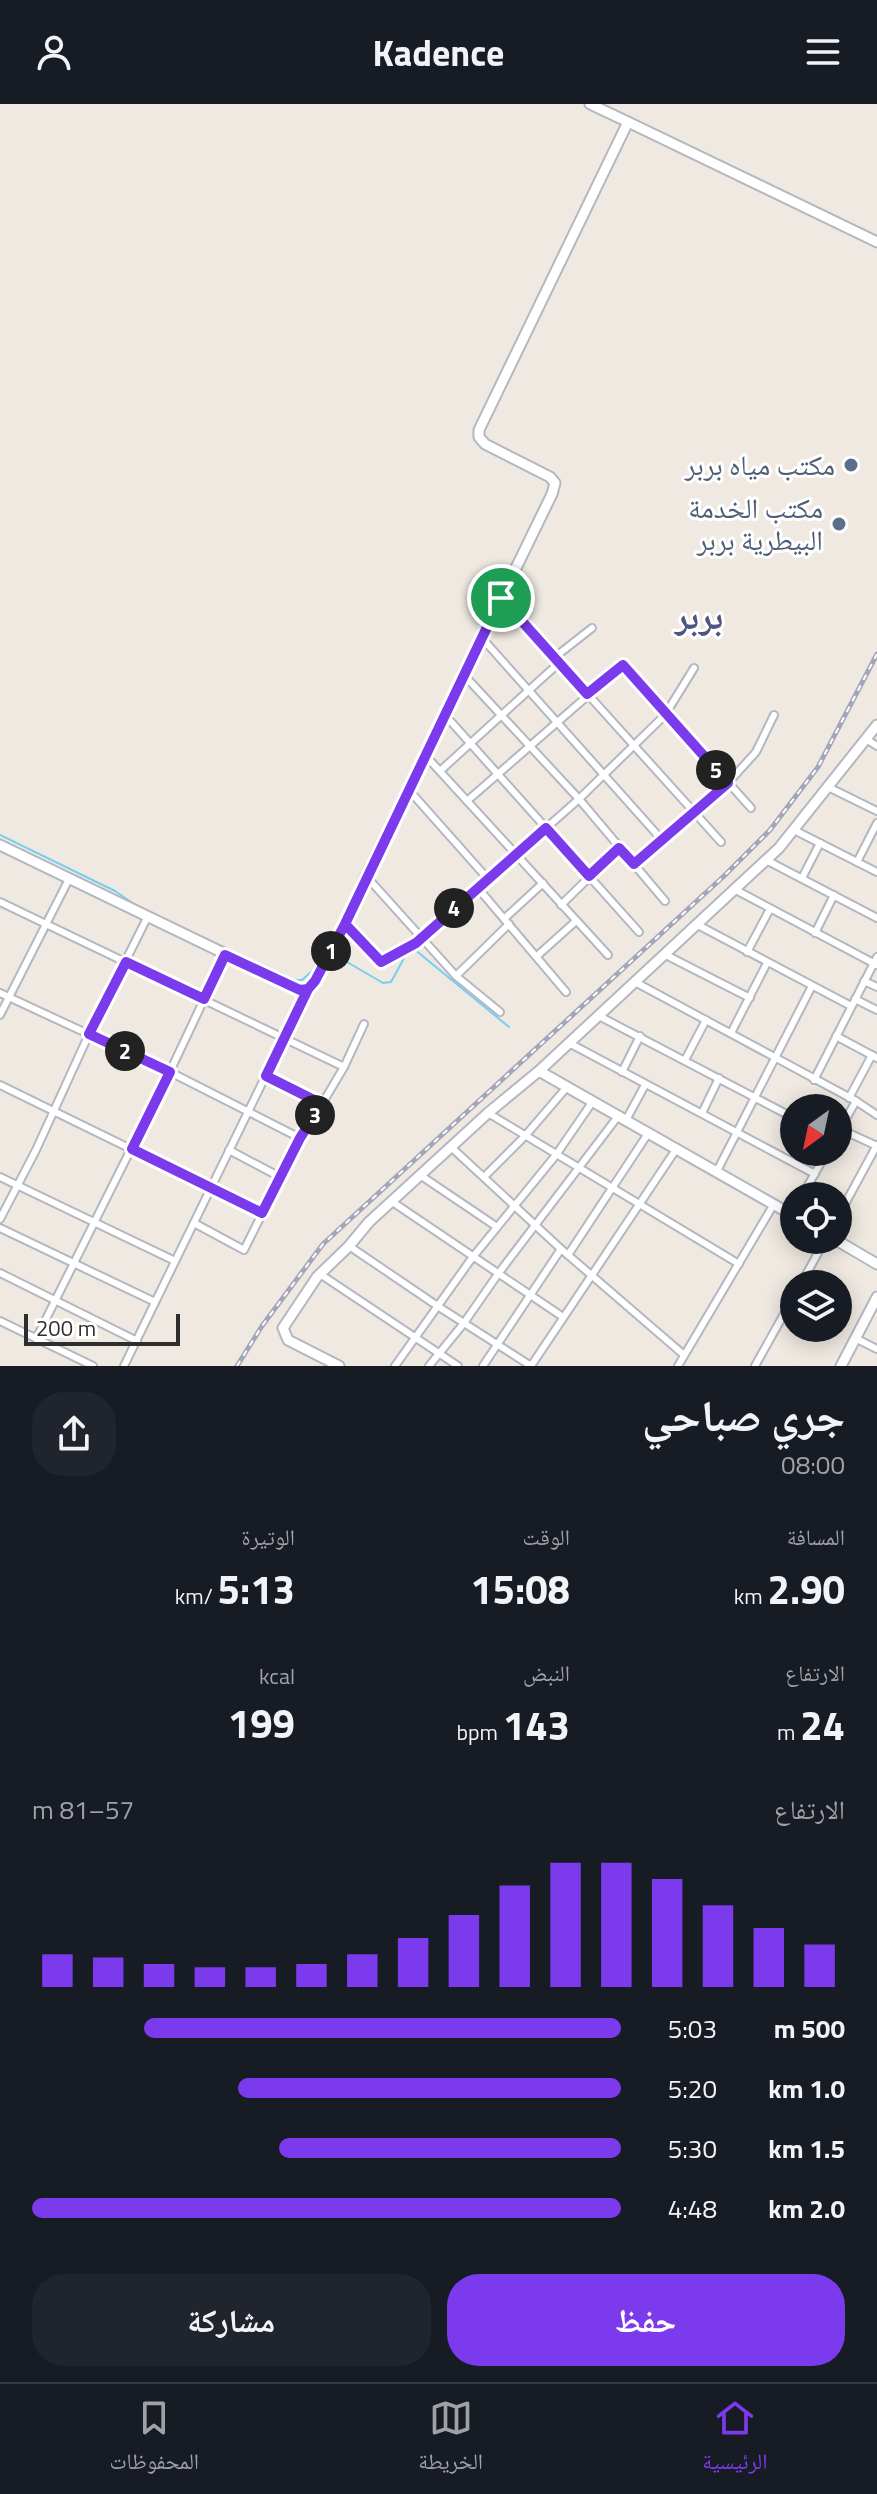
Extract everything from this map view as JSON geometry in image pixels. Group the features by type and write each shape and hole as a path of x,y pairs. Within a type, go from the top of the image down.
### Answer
{"street":[{"path":"590,104 877,242"},
{"path":"124,1366 308,989 345,924 552,494 555,483 550,477 485,444 479,437 479,430 628,122"},
{"path":"501,598 721,842"},
{"path":"440,771 592,628"},
{"path":"482,638 662,840"},
{"path":"467,801 623,665 751,808"},
{"path":"345,924 381,962 416,943 635,746 665,715 694,668"},
{"path":"464,675 579,799 665,901"},
{"path":"445,715 639,932"},
{"path":"634,864 728,783 756,752 774,715"},
{"path":"339,1366 288,1340 283,1328 320,1274 391,1201 539,1071 766,860 794,830 877,725"},
{"path":"866,739 877,746"},
{"path":"425,755 608,955"},
{"path":"828,787 877,811"},
{"path":"408,789 487,878"},
{"path":"857,862 877,823"},
{"path":"794,830 877,872"},
{"path":"802,878 820,843"},
{"path":"0,845 225,955 300,990 308,989"},
{"path":"561,905 619,848"},
{"path":"766,860 877,918"},
{"path":"366,876 456,976 500,1012"},
{"path":"0,1015 69,879"},
{"path":"456,976 543,883"},
{"path":"477,887 566,992"},
{"path":"734,889 876,962 814,1080"},
{"path":"815,933 834,895"},
{"path":"0,902 344,1067"},
{"path":"747,952 770,909"},
{"path":"0,1219 147,918"},
{"path":"537,956 576,921"},
{"path":"696,924 812,986 877,1010"},
{"path":"664,954 750,998"},
{"path":"36,1339 225,955"},
{"path":"731,1033 767,963"},
{"path":"634,981 841,1094"},
{"path":"864,981 877,987"},
{"path":"717,1171 812,986"},
{"path":"0,993 170,1072 300,1138"},
{"path":"598,1015 780,1110"},
{"path":"685,1060 706,1020"},
{"path":"194,1223 244,1250 300,1138 344,1067 364,1024"},
{"path":"622,1072 640,1036"},
{"path":"836,1036 874,1056 852,1100 877,1115"},
{"path":"569,1043 815,1174"},
{"path":"539,1071 780,1207"},
{"path":"266,1076 322,1104"},
{"path":"702,1113 719,1078"},
{"path":"0,1085 262,1213"},
{"path":"429,1366 578,1168 623,1118 645,1085"},
{"path":"484,1177 567,1087"},
{"path":"395,1366 472,1258 556,1155 593,1101"},
{"path":"488,1113 739,1264"},
{"path":"568,1255 649,1132"},
{"path":"852,1136 877,1146 852,1192"},
{"path":"451,1147 561,1249 684,1355"},
{"path":"349,1246 531,1366 677,1148"},
{"path":"229,1150 280,1177"},
{"path":"810,1182 819,1166"},
{"path":"420,1175 497,1227"},
{"path":"0,1177 175,1261"},
{"path":"391,1201 563,1317"},
{"path":"678,1366 774,1204"},
{"path":"0,1228 155,1302"},
{"path":"483,1366 561,1249"},
{"path":"852,1249 877,1264"},
{"path":"0,1273 137,1341"},
{"path":"320,1274 458,1366"},
{"path":"841,1366 877,1297"},
{"path":"0,1321 93,1366"},
{"path":"755,1366 780,1321"},
{"path":"855,1338 877,1349"}],"waterway":[{"path":"0,835 115,891 137,906"},
{"path":"193,933 295,980 302,980 312,971 326,950"},
{"path":"335,955 383,983 391,982 409,949 414,949 509,1027"}],"railway":[{"path":"237,1366 262,1326 323,1244 724,876 770,830 818,767 877,654"}],"place":[{"name":"مكتب مياه بربر","path":"851,465"},
{"name":"مكتب الخدمة البيطرية بربر","path":"839,524"}],"district":[{"name":"بربر","path":"699,616"}],"route":[{"path":"501,598 345,924 308,989 300,990 225,955 204,999 126,962 89,1034 170,1072 132,1149 262,1213 300,1138 322,1104 266,1076 308,989 315,981 345,924 381,962 416,943 546,828 589,876 619,848 634,864 728,783 623,665 587,694 501,598"}]}
